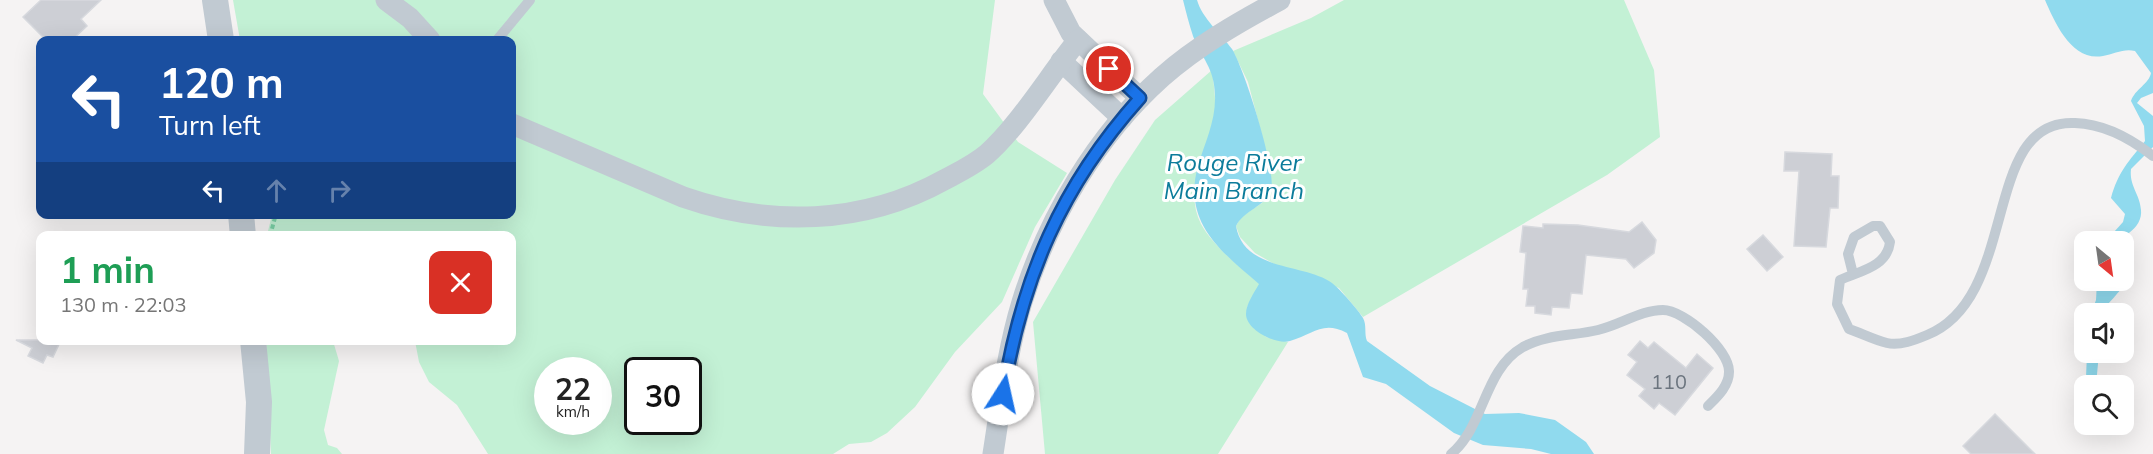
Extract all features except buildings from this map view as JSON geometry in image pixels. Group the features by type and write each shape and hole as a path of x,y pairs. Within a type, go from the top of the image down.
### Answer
{"street":[{"path":"215,0 221,36"},
{"path":"386,0 410,18 426,36"},
{"path":"1054,0 1062,20 1078,39 1140,98"},
{"path":"993,454 1014,334 1038,256 1065,200 1122,118 1140,98 1180,63 1247,18 1280,0"},
{"path":"516,126 700,203 765,215 835,217 873,210 906,199 978,160 1004,136 1078,39"},
{"path":"1061,61 1122,118"},
{"path":"253,345 259,402 257,454"}],"lane":[{"path":"500,36 530,0"},
{"path":"1853,274 1848,254 1854,237 1873,226 1880,226 1890,242 1889,253 1879,263 1840,280 1837,304 1848,329 1889,344 1912,341 1933,333 1953,320 1976,288 1997,230 2012,171 2023,148 2032,137 2057,124 2087,124 2105,128 2137,144 2153,156"},
{"path":"1451,454 1465,440 1501,366 1512,355 1538,340 1596,331 1654,311 1671,311 1680,314 1710,339 1727,363 1727,380 1708,406"}],"green space":[{"path":"233,0 995,0 983,94 1018,142 1067,173 1035,227 1002,302 955,352 915,407 887,433 871,442 849,444 833,454 488,454 457,405 429,382 419,362 416,345 516,345 516,231 268,231 271,219 516,219 516,36 239,36"},
{"path":"1344,0 1624,0 1654,70 1660,137 1607,175 1363,317 1339,288 1281,268 1255,253 1240,237 1236,226 1241,217 1262,203 1271,170 1248,82 1233,51 1311,18"},
{"path":"1212,70 1215,115 1195,185 1196,211 1201,224 1213,240 1260,284 1247,307 1266,337 1288,342 1218,454 1045,454 1033,322 1115,180 1155,120"},
{"path":"266,345 334,345 339,361 324,430 328,445 337,448 342,454 271,454"}],"water":[{"name":"Rouge River Main Branch","path":"1183,0 1197,0 1207,19 1232,49 1251,97 1264,142 1272,179 1271,190 1264,201 1244,216 1236,226 1241,241 1251,252 1263,259 1307,272 1332,283 1363,318 1367,341 1430,386 1485,414 1519,413 1555,420 1586,442 1594,454 1551,454 1531,449 1483,445 1454,433 1386,384 1363,377 1347,333 1338,329 1324,328 1284,342 1263,335 1251,326 1247,320 1246,310 1259,284 1219,248 1201,220 1196,204 1195,186 1198,166 1212,123 1215,95 1212,77 1196,44"},
{"path":"2045,0 2153,0 2153,93 2141,98 2137,103 2153,116 2153,147 2131,169 2141,210 2141,216 2131,231 2115,231 2123,222 2125,214 2111,198 2121,174 2145,141 2144,126 2131,101 2151,73 2135,51 2123,51 2103,56 2082,53 2066,39"},
{"path":"2096,291 2119,291 2109,303 2095,303"},
{"path":"2087,363 2098,363 2097,375 2086,375"}],"route":[{"path":"1003,394 1022,303 1038,256 1065,200 1080,176 1122,118 1140,98 1109,69"}]}
